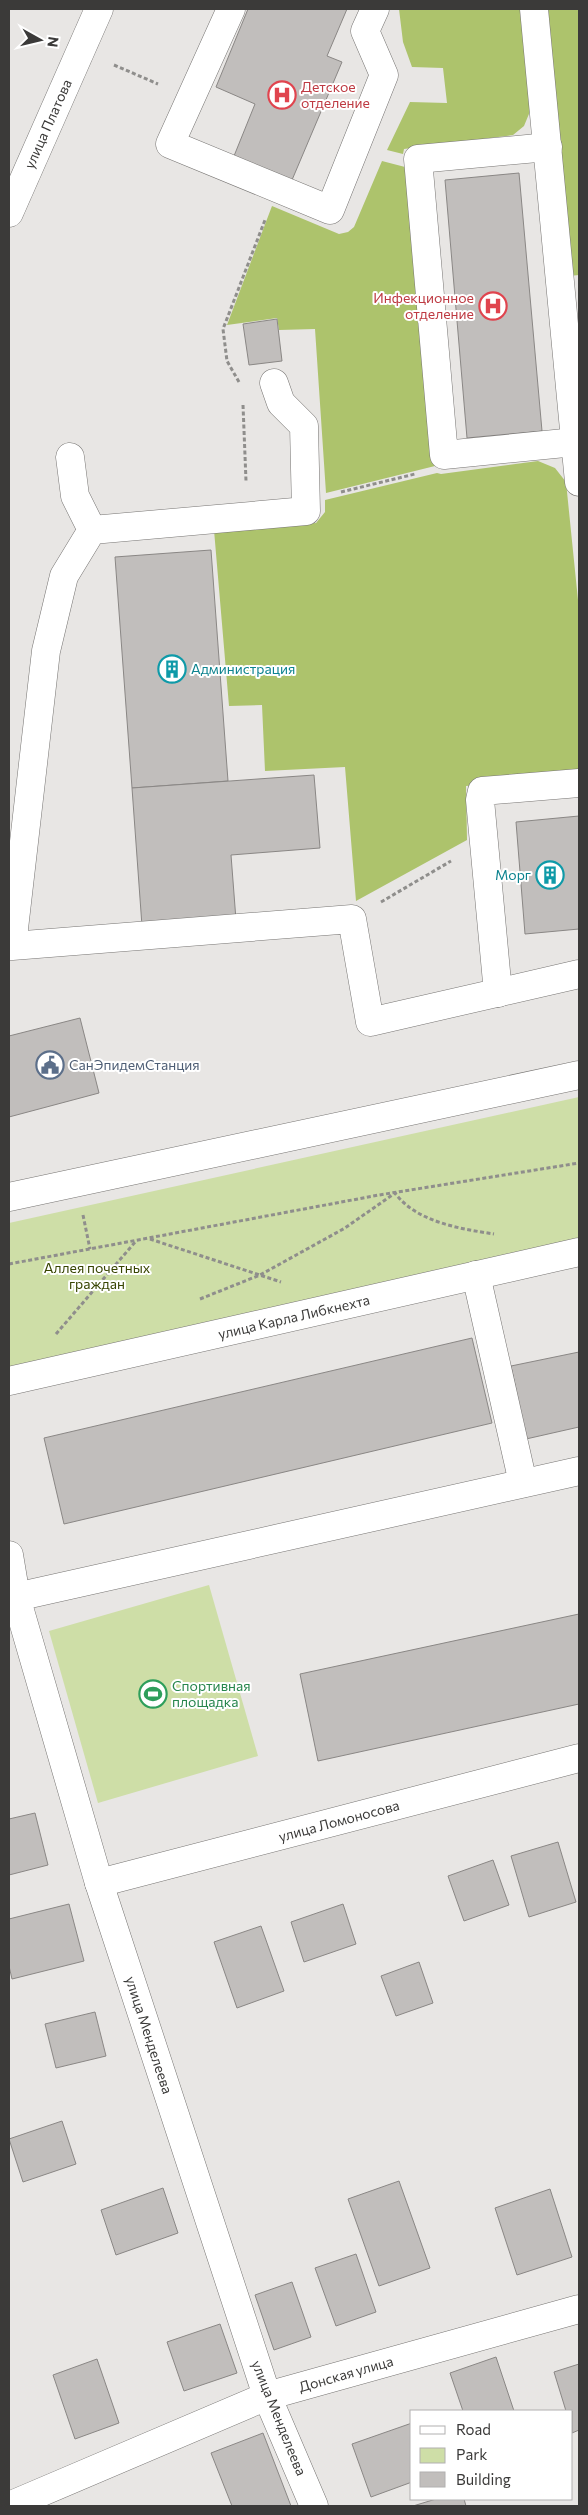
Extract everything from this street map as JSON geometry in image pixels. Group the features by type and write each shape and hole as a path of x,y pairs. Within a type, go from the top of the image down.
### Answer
{"street":[{"name":"улица Платова","path":"9,213 99,9"},
{"path":"230,9 170,144 330,210 384,75 365,31 375,9"},
{"path":"534,9 579,482"},
{"path":"548,147 418,159 444,455 575,442"},
{"path":"92,530 306,510 304,426 281,403 274,383"},
{"path":"70,457 76,496 92,530"},
{"path":"92,530 64,576 46,651 12,946 352,918 370,1022 579,974"},
{"path":"498,992 480,800 482,791 579,783"},
{"path":"9,1197 579,1075"},
{"name":"улица Карла Либкнехта","path":"9,1381 579,1252"},
{"path":"476,1275 523,1483"},
{"path":"16,1597 579,1471"},
{"name":"улица Менделеева","path":"9,1555 16,1597 99,1883 267,2396 314,2506"},
{"name":"улица Ломоносова","path":"99,1883 579,1758"},
{"name":"Донская улица","path":"9,2506 267,2396 579,2309"}],"path":[{"path":"80,50 191,98"},
{"path":"242,387 227,361 223,330 277,189"},
{"path":"242,397 248,516"},
{"path":"306,498 325,496 445,467 444,455"},
{"path":"352,918 484,842"},
{"path":"9,1264 395,1193 579,1163"},
{"path":"395,1193 411,1210 430,1218 503,1235"},
{"path":"198,1300 260,1275 345,1228 395,1193"},
{"path":"148,1238 287,1284"},
{"path":"52,1339 136,1241"}],"green space":[{"path":"399,9 521,9 531,109 524,126 513,135 404,149 403,154 387,150 410,102 447,103 443,68 412,67 403,42"},
{"path":"545,9 579,9 579,275 569,276"},
{"path":"382,161 405,167 435,466 326,493 315,329 279,330 277,318 227,325 272,206 339,234 348,232 354,227"},
{"path":"538,461 555,468 566,482 579,610 579,776 466,786 467,840 356,901 345,767 265,771 262,705 229,706 214,530 316,523 325,512 325,500 437,473"},
{"name":"Аллея почетных граждан","path":"579,1097 579,1240 9,1368 9,1223"},
{"name":"Спортивная площадка","path":"209,1585 258,1756 98,1803 49,1631"}],"building":[{"name":"Детское отделение","path":"248,9 347,9 327,56 342,62 292,180 234,156 255,104 216,87"},
{"name":"Инфекционное отделение","path":"519,173 542,431 467,438 445,180"},
{"path":"277,319 282,361 249,365 243,324"},
{"name":"Администрация","path":"211,550 228,781 132,788 115,557"},
{"path":"314,775 320,848 231,855 236,920 142,926 132,788"},
{"name":"Морг","path":"579,816 579,929 525,934 516,822"},
{"name":"СанЭпидемСтанция","path":"80,1018 99,1093 9,1117 9,1036"},
{"path":"472,1338 492,1423 64,1524 44,1438"},
{"path":"579,1352 579,1427 526,1439 511,1366"},
{"path":"579,1614 579,1704 318,1761 300,1674"},
{"path":"35,1813 48,1865 9,1875 9,1819"},
{"path":"558,1842 576,1902 529,1917 511,1856"},
{"path":"493,1860 509,1905 464,1921 448,1876"},
{"path":"69,1904 84,1961 12,1979 9,1966 9,1919"},
{"path":"343,1904 356,1944 304,1962 291,1922"},
{"path":"261,1926 284,1991 237,2008 214,1942"},
{"path":"419,1962 433,2003 396,2016 381,1976"},
{"path":"95,2012 106,2056 56,2068 45,2024"},
{"path":"62,2121 76,2164 23,2182 9,2139"},
{"path":"399,2181 430,2268 379,2286 348,2199"},
{"path":"163,2188 178,2233 116,2255 101,2210"},
{"path":"550,2189 572,2257 517,2275 495,2208"},
{"path":"356,2254 376,2312 336,2326 315,2268"},
{"path":"292,2282 311,2337 274,2350 255,2295"},
{"path":"220,2324 237,2373 184,2391 167,2342"},
{"path":"496,2357 514,2410 463,2410 450,2373"},
{"path":"97,2359 119,2423 75,2439 53,2375"},
{"path":"579,2364 579,2430 573,2433 573,2410 566,2410 554,2372"},
{"path":"410,2424 410,2483 371,2497 352,2444"},
{"path":"263,2433 291,2506 232,2506 211,2453"},
{"path":"433,2500 464,2500 466,2506 413,2506"}],"place":[{"name":"Детское отделение","path":"282,95"},
{"name":"Инфекционное отделение","path":"493,306"},
{"name":"Администрация","path":"172,669"},
{"name":"Морг","path":"550,875"},
{"name":"СанЭпидемСтанция","path":"50,1065"},
{"name":"Спортивная площадка","path":"153,1694"}]}
